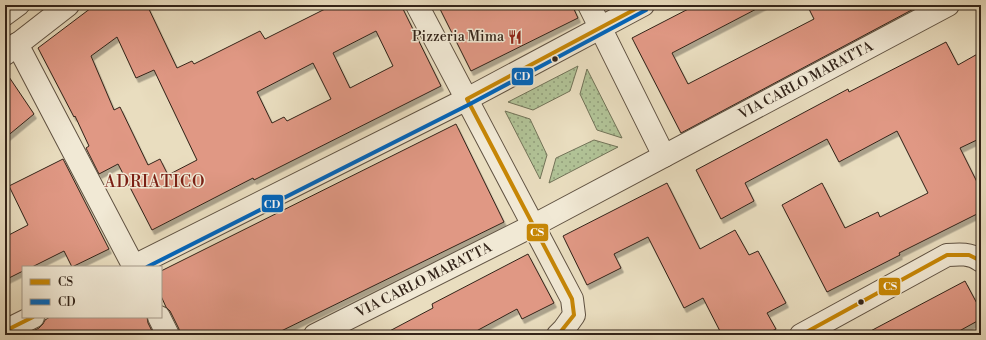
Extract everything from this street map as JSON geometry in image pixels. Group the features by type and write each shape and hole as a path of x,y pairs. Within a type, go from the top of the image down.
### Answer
{"street":[{"path":"5,16 20,5"},
{"path":"68,5 11,49 132,266"},
{"path":"417,5 572,299 574,316 558,335"},
{"path":"589,5 664,156"},
{"path":"135,266 467,99 643,5"},
{"name":"VIA CARLO MARATTA","path":"315,335 533,225 948,5"},
{"path":"800,335 947,255 961,253 978,258 981,261"},
{"path":"5,331 31,318"},
{"path":"160,318 168,335"}],"green space":[{"path":"578,66 570,91 533,110 508,102"},
{"path":"587,69 622,138 597,130 580,94"},
{"path":"505,111 530,119 547,155 540,179"},
{"path":"594,140 618,147 549,183 556,158"}],"building":[{"path":"95,5 147,5 177,68 192,61 194,64 260,31 265,39 333,5 401,5 441,86 254,180 253,178 152,230 118,164 99,174 86,148 89,146 75,116 74,117 38,48","holes":["376,31 393,66 350,88 333,53","117,37 136,78 154,70 197,160 168,175 160,159 148,165 120,107 114,110 91,56","313,63 331,99 287,121 284,117 272,123 257,92"]},
{"path":"438,5 572,5 578,18 471,71"},
{"path":"696,5 764,5 672,53 688,84 814,19 807,5 921,5 681,133 632,38"},
{"path":"946,42 958,65 981,52 981,138 960,148 981,190 981,212 899,253 900,255 827,292 782,205 822,183 845,228 878,212 880,217 928,193 897,131 839,162 827,139 745,183 754,201 721,219 696,170 848,89 849,92"},
{"path":"5,71 34,114 5,138"},
{"path":"456,124 504,222 273,335 180,335 179,329 162,298 162,271"},
{"path":"63,159 109,249 74,266 72,266 64,251 34,266 22,266 22,272 5,280 5,237 28,225 9,186"},
{"path":"667,183 700,249 735,230 749,255 758,251 786,303 767,313 776,329 764,335 722,335 703,298 684,308 648,237 614,254 621,268 587,285 563,236"},
{"path":"528,254 554,303 522,319 517,309 469,335 382,335 433,308 432,304"},
{"path":"965,281 981,311 981,319 952,335 863,335"},
{"path":"48,318 147,318 154,335 25,335 39,328"}],"transit line":[{"name":"CS","path":"558,335 574,315 572,299 467,99 643,5"},
{"name":"CD","path":"149,266 470,104 646,10"},
{"name":"CS","path":"801,335 947,255 969,255 981,261"},
{"name":"CS","path":"5,331 31,318"}],"place":[{"name":"Pizzeria Mima","path":"515,37"}],"district":[{"name":"ADRIATICO","path":"155,182"}]}
